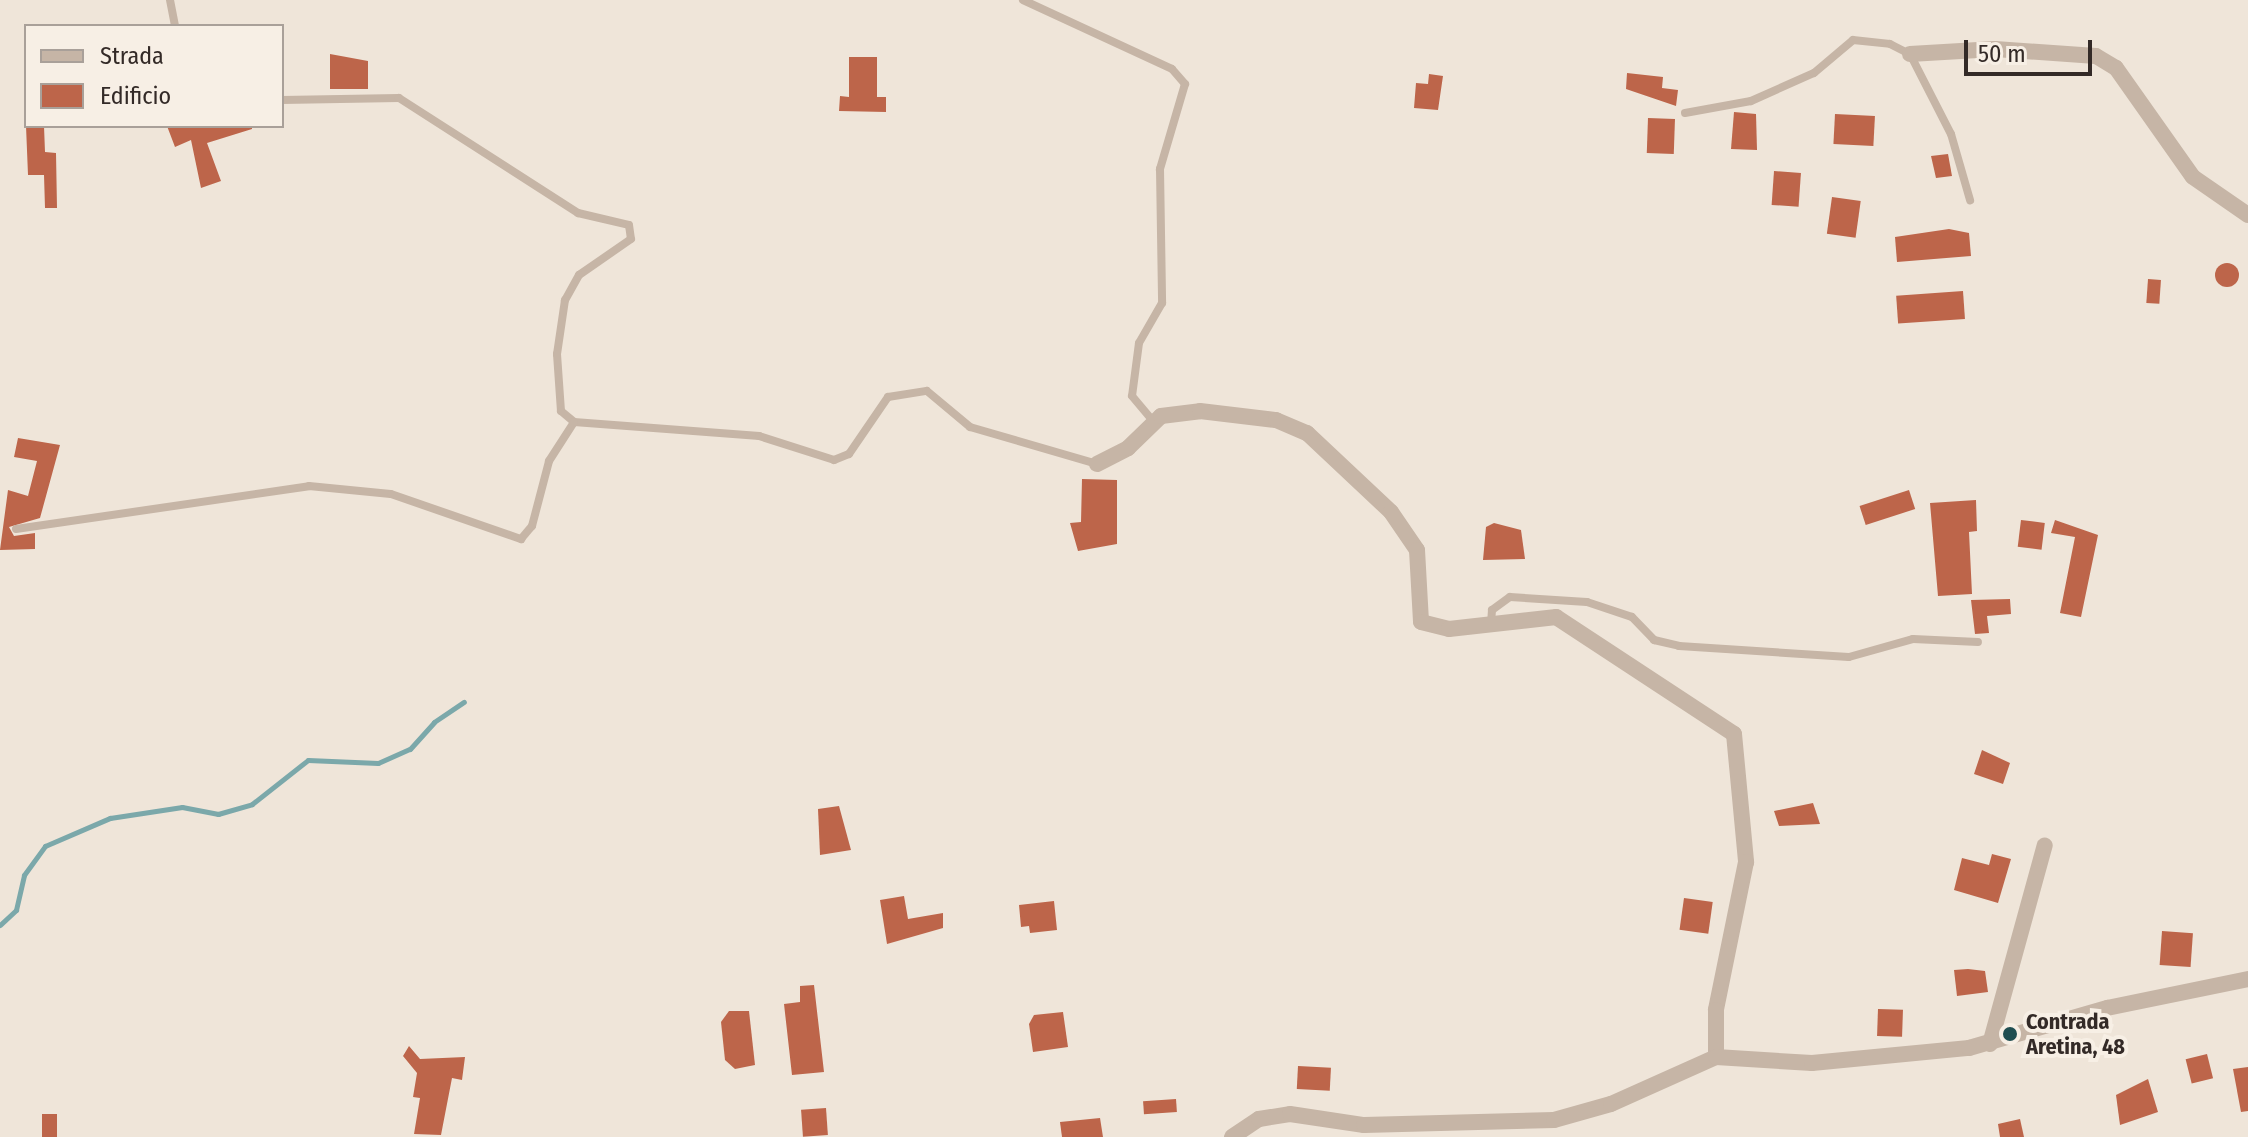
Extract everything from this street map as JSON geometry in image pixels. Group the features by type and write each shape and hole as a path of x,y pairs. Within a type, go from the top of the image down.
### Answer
{"street":[{"path":"1910,54 1995,49 2096,56 2116,68 2193,177 2248,215"},
{"path":"1097,464 1128,448 1155,422 1200,411 1276,420 1307,433 1391,512 1417,550 1421,622 1449,629 1556,617 1734,734 1746,862 1716,1010 1716,1057"},
{"path":"1990,1044 2045,845"},
{"path":"1232,1137 1259,1119 1290,1114 1380,1125 1554,1120 1611,1104 1716,1057 1812,1063 1990,1044 2107,1008 2248,979"}],"lane":[{"path":"170,0 175,24"},
{"path":"1023,0 1172,69 1185,84 1160,169 1162,303 1139,343 1132,396 1155,422"},
{"path":"1685,113 1763,95 1814,73 1853,40 1890,44 1910,54 1951,134 1970,200"},
{"path":"284,100 399,98 578,213 629,225 631,239 579,275 565,300 557,354 561,411 574,422 759,436 834,460 849,454 888,397 927,391 970,427 1097,464"},
{"path":"16,529 309,486 391,494 521,539 532,526 549,461 574,422"},
{"path":"1491,624 1492,610 1510,597 1587,602 1632,617 1654,640 1679,646 1849,657 1913,639 1978,642"}],"building":[{"path":"330,54 368,61 368,89 330,89"},
{"path":"849,57 877,57 877,97 886,97 886,112 839,111 840,96 849,97"},
{"path":"1627,73 1663,77 1662,88 1678,90 1676,106 1626,89"},
{"path":"1429,74 1443,76 1438,110 1414,108 1416,83 1428,84"},
{"path":"1734,112 1756,114 1757,150 1731,149"},
{"path":"1835,114 1875,116 1873,146 1833,144"},
{"path":"1648,118 1675,119 1674,154 1647,153"},
{"path":"26,128 44,128 45,152 56,153 57,208 45,208 44,175 28,175"},
{"path":"168,128 252,128 207,143 221,181 201,188 191,140 175,147"},
{"path":"1948,154 1952,176 1936,178 1931,156"},
{"path":"1774,171 1801,173 1799,207 1772,205"},
{"path":"1832,197 1861,201 1856,238 1827,234"},
{"path":"1949,229 1969,233 1971,256 1897,262 1895,237"},
{"path":"2227,263 2238,270 2239,275 2232,286 2227,287 2216,280 2215,275 2222,264"},
{"path":"2148,279 2161,280 2159,304 2146,303"},
{"path":"1963,291 1965,319 1898,324 1896,296"},
{"path":"18,438 60,445 40,518 9,527 14,536 35,533 35,549 0,550 8,490 28,496 37,461 14,457"},
{"path":"1082,479 1117,480 1117,544 1078,551 1070,523 1081,522"},
{"path":"1909,490 1915,509 1866,525 1860,506"},
{"path":"1976,500 1977,531 1969,532 1972,594 1938,596 1930,503"},
{"path":"2021,520 2045,523 2042,550 2018,547"},
{"path":"2055,520 2098,535 2081,617 2060,613 2075,537 2051,533"},
{"path":"1494,523 1521,530 1525,559 1483,560 1486,527"},
{"path":"2010,599 2011,614 1987,616 1989,633 1975,634 1971,600"},
{"path":"1982,750 2010,763 2003,784 1974,774"},
{"path":"1813,803 1820,824 1779,826 1774,811"},
{"path":"839,806 851,850 820,855 818,809"},
{"path":"1992,854 2011,859 1998,903 1954,890 1962,858 1989,865"},
{"path":"904,896 908,919 943,913 943,928 887,944 880,900"},
{"path":"1684,898 1713,902 1708,934 1680,930"},
{"path":"1054,901 1057,930 1030,933 1029,926 1021,927 1019,905"},
{"path":"2162,931 2193,933 2191,967 2160,965"},
{"path":"1954,970 1985,971 1988,992 1957,996"},
{"path":"814,985 824,1072 792,1075 784,1004 800,1002 800,986"},
{"path":"1878,1009 1903,1010 1902,1037 1877,1036"},
{"path":"729,1011 749,1011 755,1065 735,1069 725,1060 721,1022"},
{"path":"1063,1012 1068,1047 1033,1052 1029,1024 1034,1015"},
{"path":"409,1046 420,1059 465,1057 462,1080 452,1078 441,1135 414,1134 420,1098 413,1097 417,1073 403,1056"},
{"path":"2207,1054 2213,1078 2192,1084 2186,1059"},
{"path":"1298,1066 1331,1068 1330,1091 1297,1089"},
{"path":"2248,1067 2248,1111 2241,1112 2233,1069"},
{"path":"2148,1079 2158,1112 2120,1125 2116,1095"},
{"path":"1176,1099 1177,1112 1144,1114 1143,1101"},
{"path":"826,1108 828,1135 803,1137 801,1110"},
{"path":"42,1114 57,1114 57,1137 42,1137"},
{"path":"1100,1118 1103,1137 1062,1137 1060,1122"},
{"path":"2020,1119 2024,1137 2000,1137 1998,1124"}],"waterway":[{"path":"0,925 16,910 24,875 45,846 110,818 182,807 218,814 252,804 308,760 378,763 410,749 434,722 464,702"}],"place":[{"name":"Contrada Aretina, 48","path":"2010,1034"}]}
